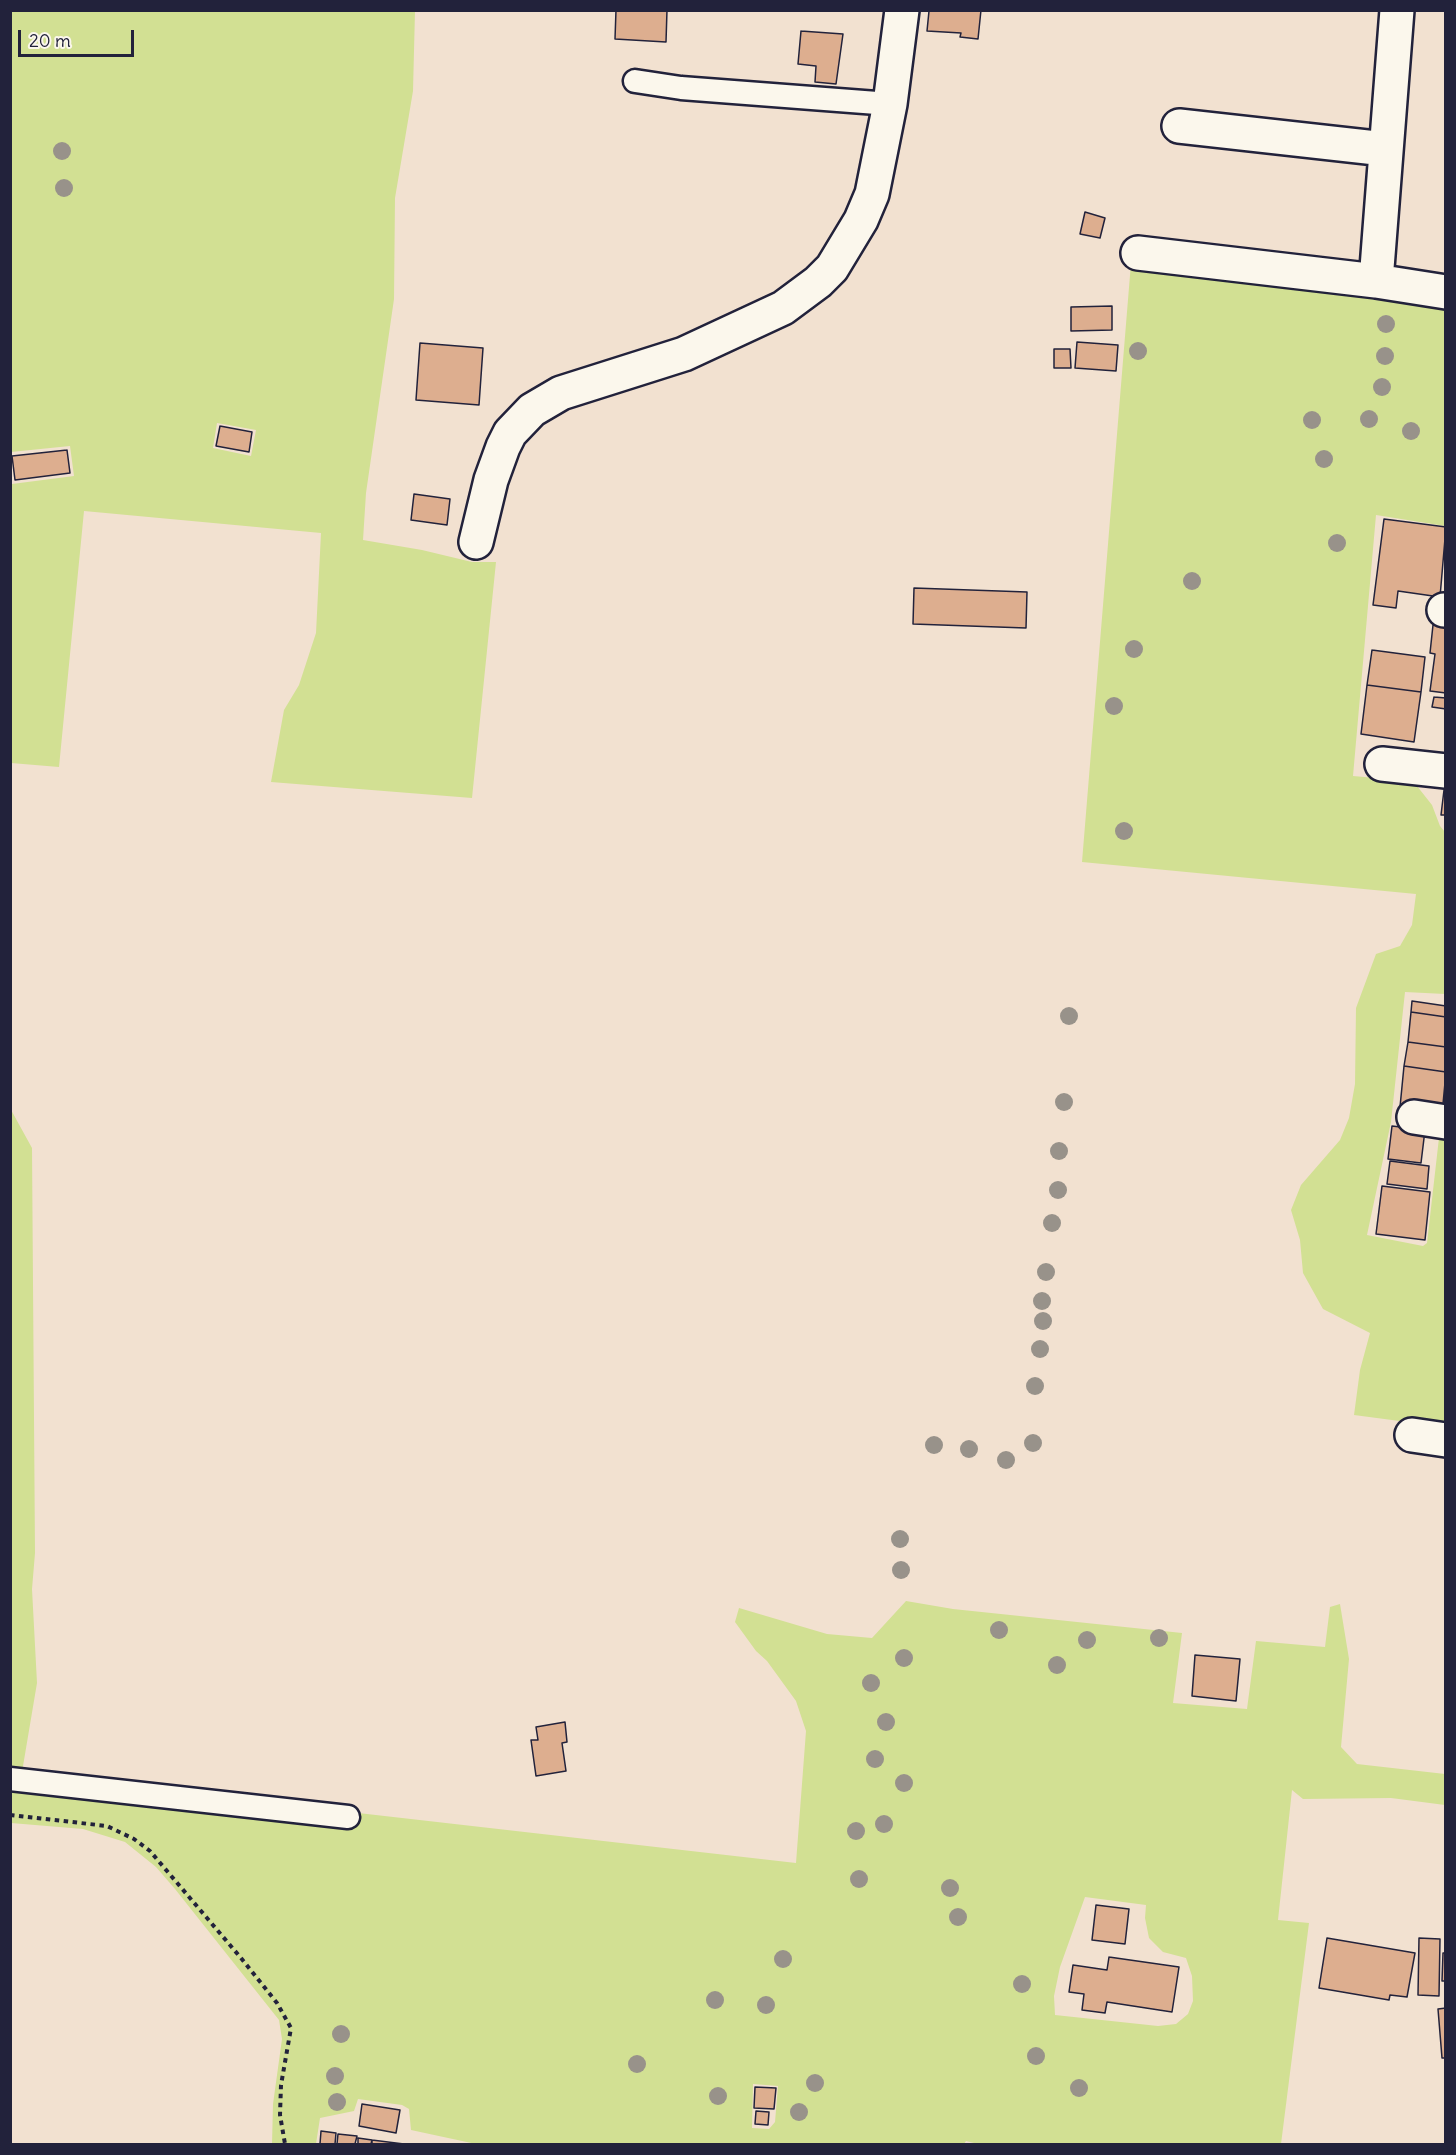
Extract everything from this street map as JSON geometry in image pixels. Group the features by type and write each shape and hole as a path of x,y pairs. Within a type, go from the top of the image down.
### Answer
{"street":[{"path":"476,542 500,454 510,433 532,410 561,393 684,354 783,308 818,282 832,268 846,246 872,194 890,104 902,10"},
{"path":"1376,280 1397,10"},
{"path":"1179,126 1385,148"},
{"path":"1138,253 1376,280 1446,292"},
{"path":"1382,764 1446,771"},
{"path":"1412,1435 1446,1440"}],"lane":[{"path":"635,81 681,88 890,104"},
{"path":"10,1779 348,1817"}],"path":[{"path":"10,1815 107,1826 134,1839 150,1851 241,1958 277,2003 291,2028 281,2085 280,2115 285,2145"}],"green space":[{"path":"10,11 415,11 413,91 395,198 394,299 366,493 363,540 422,550 472,562 496,562 472,798 271,782 284,710 299,685 316,633 321,533 84,511 59,767 11,763 11,473 12,484 74,476 70,446 11,452","holes":["217,423 256,430 251,456 213,448"]},
{"path":"1131,263 1445,302 1445,526 1376,515 1353,776 1387,779 1417,786 1432,805 1440,826 1445,832 1445,994 1405,992 1391,1122 1367,1235 1423,1246 1427,1243 1440,1129 1445,1130 1445,1427 1354,1415 1360,1370 1370,1333 1323,1309 1303,1273 1300,1240 1291,1210 1301,1185 1340,1140 1349,1118 1355,1084 1356,1008 1376,954 1400,946 1412,925 1416,894 1082,862"},
{"path":"10,1108 32,1148 35,1553 32,1589 37,1683 22,1772 796,1863 806,1731 796,1701 735,1622 739,1608 827,1634 872,1638 906,1601 953,1609 1182,1633 1173,1703 1247,1709 1256,1641 1325,1647 1330,1607 1340,1604 1349,1659 1341,1747 1357,1764 1445,1774 1445,1805 1391,1798 1303,1799 1292,1790 1278,1920 1309,1923 1281,2144 978,2144 966,2141 964,2144 476,2144 411,2130 409,2109 402,2105 358,2099 354,2111 320,2118 316,2144 272,2144 273,2104 282,2039 279,2020 175,1889 156,1867 125,1842 83,1829 11,1823","holes":["1085,1897 1146,1905 1145,1918 1149,1938 1163,1952 1186,1958 1192,1976 1193,2001 1188,2014 1176,2024 1158,2026 1055,2015 1054,1996 1060,1967","753,2084 778,2086 775,2122 769,2129 752,2128"]}],"building":[{"path":"616,10 667,10 666,42 615,39"},
{"path":"981,10 978,39 960,37 961,33 927,31 929,11 921,11"},
{"path":"801,31 843,34 836,84 815,82 816,66 798,64"},
{"path":"1085,212 1105,218 1100,238 1080,234"},
{"path":"1112,306 1112,330 1071,331 1071,307"},
{"path":"1077,342 1118,345 1116,371 1075,368"},
{"path":"420,343 483,348 479,405 416,400"},
{"path":"1054,349 1070,349 1071,368 1054,368"},
{"path":"220,426 252,432 249,452 216,446"},
{"path":"67,450 70,473 15,480 12,456"},
{"path":"414,494 450,499 447,525 411,520"},
{"path":"1384,519 1446,527 1440,597 1398,591 1396,608 1373,605"},
{"path":"914,588 1027,592 1026,628 913,624"},
{"path":"1433,625 1446,626 1446,693 1430,691 1435,654 1430,653"},
{"path":"1372,650 1425,657 1421,692 1367,685"},
{"path":"1367,685 1421,692 1414,742 1361,734"},
{"path":"1434,697 1446,698 1446,709 1432,707"},
{"path":"1444,790 1446,790 1446,815 1441,815"},
{"path":"1412,1001 1446,1006 1446,1017 1411,1012"},
{"path":"1411,1012 1446,1017 1446,1047 1408,1042"},
{"path":"1408,1042 1446,1047 1446,1072 1404,1066"},
{"path":"1404,1066 1446,1072 1443,1104 1422,1101 1421,1109 1400,1107"},
{"path":"1392,1126 1425,1130 1421,1163 1388,1159"},
{"path":"1390,1161 1429,1166 1427,1189 1387,1184"},
{"path":"1382,1186 1430,1192 1425,1240 1376,1234"},
{"path":"1195,1655 1240,1659 1236,1701 1192,1696"},
{"path":"565,1722 567,1742 562,1743 566,1771 536,1776 531,1740 538,1740 536,1727"},
{"path":"1096,1905 1129,1909 1125,1944 1092,1940"},
{"path":"1327,1938 1415,1953 1407,1997 1390,1995 1389,2000 1319,1988"},
{"path":"1419,1938 1440,1939 1439,1996 1418,1995"},
{"path":"1443,1953 1446,1953 1446,1981 1442,1981"},
{"path":"1109,1957 1179,1967 1172,2012 1107,2002 1105,2013 1082,2010 1084,1994 1069,1992 1073,1965 1107,1970"},
{"path":"1446,2008 1446,2058 1442,2058 1438,2009"},
{"path":"755,2087 776,2088 774,2109 754,2108"},
{"path":"362,2104 400,2110 396,2133 359,2126"},
{"path":"756,2111 769,2112 768,2125 755,2124"},
{"path":"321,2131 336,2133 335,2144 320,2144"},
{"path":"338,2134 357,2136 355,2144 337,2144"},
{"path":"358,2138 372,2140 371,2144 358,2144"},
{"path":"372,2140 404,2144 372,2144"}]}
